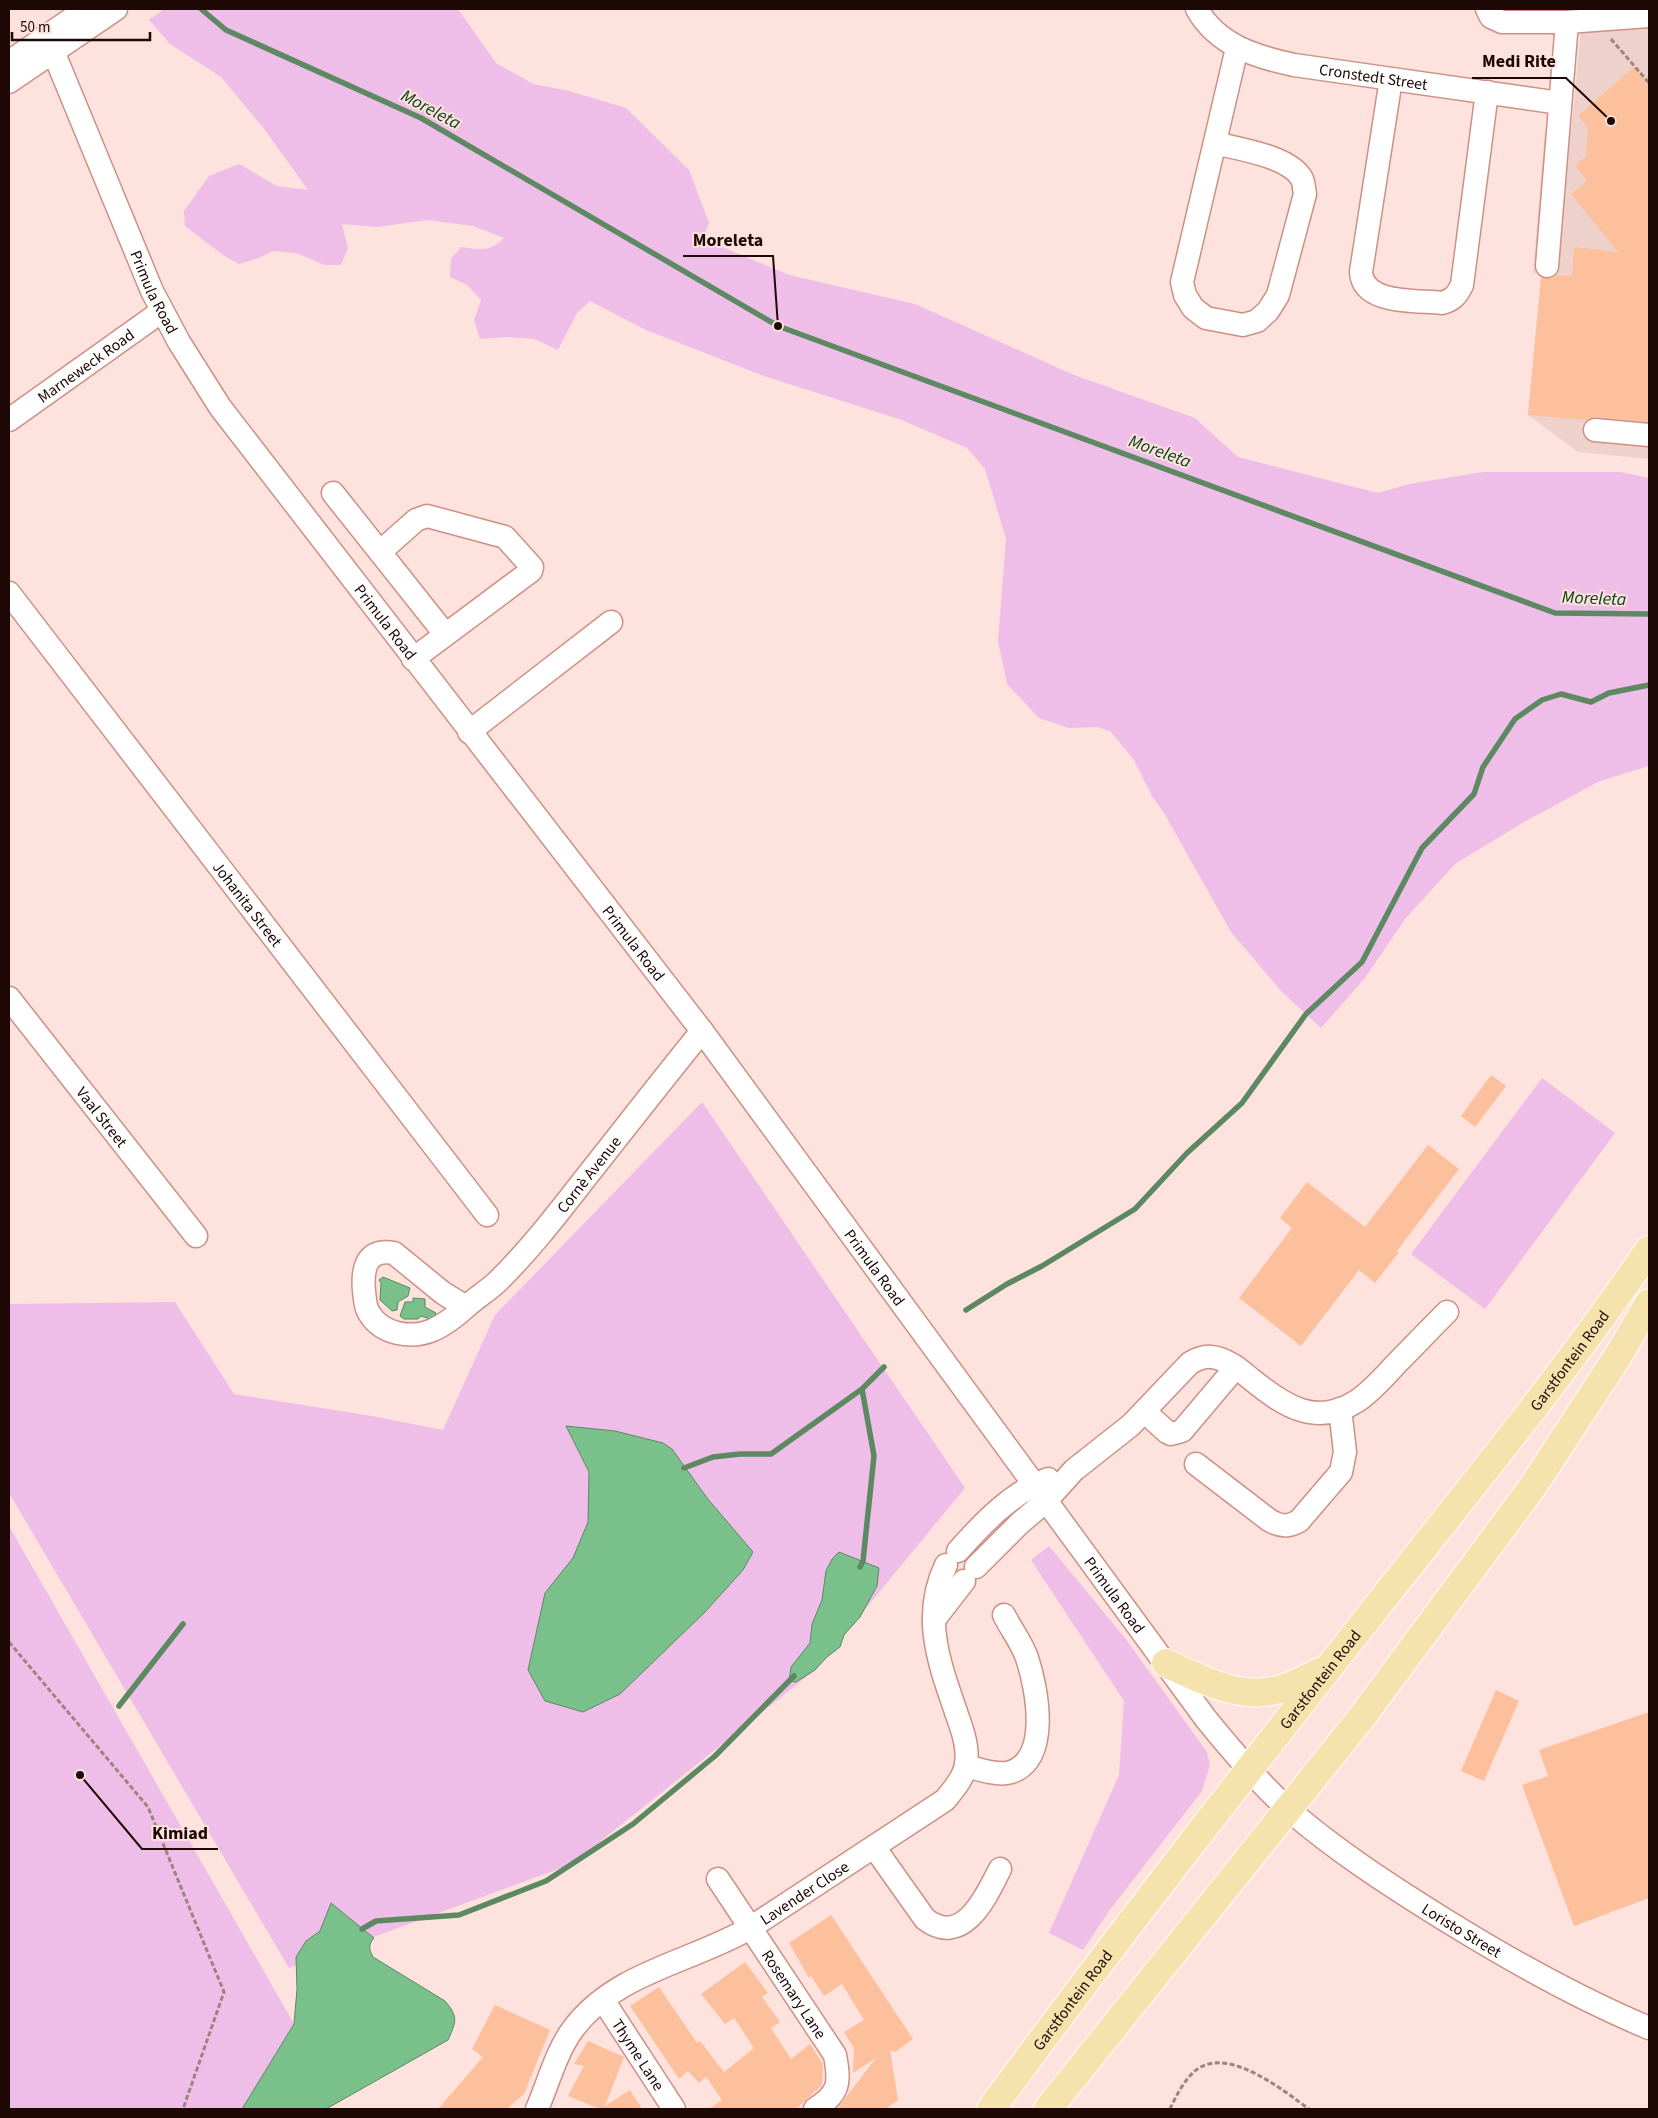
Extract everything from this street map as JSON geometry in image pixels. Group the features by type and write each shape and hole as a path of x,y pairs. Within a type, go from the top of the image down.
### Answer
{"main road":[{"name":"Garstfontein Road","path":"991,2109 1328,1668 1505,1446 1585,1341 1649,1250"},
{"name":"Garstfontein Road","path":"1048,2109 1361,1718 1531,1489 1618,1356 1649,1303"},
{"path":"1166,1663 1212,1685 1241,1692 1264,1692 1287,1688 1328,1668"}],"street":[{"path":"9,82 86,9"},
{"path":"9,62 116,9"},
{"path":"1487,9 1491,17 1502,22 1568,22 1649,16"},
{"name":"Cronstedt Street","path":"1199,13 1211,29 1237,48 1269,60 1560,103"},
{"path":"1547,266 1568,22"},
{"name":"Primula Road","path":"48,44 139,262 162,311 220,407 469,732 702,1031 1206,1719 1249,1770 1288,1809"},
{"path":"1215,143 1284,162 1293,168 1303,179 1305,194 1278,296 1268,311 1257,321 1243,325 1206,318 1193,308 1185,295 1182,282 1237,48"},
{"path":"1391,78 1361,272 1362,279 1367,288 1384,297 1442,303 1450,301 1458,294 1462,285 1487,92"},
{"name":"Marneweck Road","path":"9,420 162,311"},
{"path":"1595,430 1649,435"},
{"path":"333,493 445,634"},
{"path":"380,552 416,520 427,516 505,537 532,566 531,571 413,659"},
{"name":"Johanita Street","path":"9,593 488,1215"},
{"path":"469,732 611,622"},
{"name":"Vaal Street","path":"9,998 196,1236"},
{"name":"Cornè Avenue","path":"466,1307 442,1293 394,1253 384,1251 375,1254 368,1260 363,1280 366,1306 378,1324 402,1335 427,1333 442,1326 466,1307 494,1284 532,1245 702,1031"},
{"path":"934,1620 970,1574 1006,1536 1040,1492 1074,1470 1132,1425 1179,1373 1190,1364 1201,1358 1211,1356 1236,1367 1271,1394 1292,1407 1307,1413 1326,1413 1356,1401 1373,1388 1447,1312"},
{"path":"1145,1412 1167,1432 1171,1434 1182,1431 1236,1367"},
{"path":"1196,1464 1269,1520 1279,1526 1290,1526 1300,1521 1341,1472 1345,1452 1340,1409"},
{"name":"Lavender Close","path":"537,2109 564,2044 572,2031 603,2000 654,1970 732,1939 945,1800 955,1788 966,1766 965,1736 937,1656 934,1620 935,1593 952,1558 977,1528 991,1517 1040,1492"},
{"path":"991,1517 1006,1536"},
{"path":"966,1766 1006,1774 1016,1770 1026,1764 1032,1754 1036,1738 1038,1707 1034,1683 1026,1656 1004,1614"},
{"name":"Loristo Street","path":"1288,1809 1403,1894 1495,1951 1567,1990 1649,2028"},
{"path":"874,1847 925,1918 934,1926 943,1928 954,1927 976,1912 987,1896 1000,1869"},
{"name":"Rosemary Lane","path":"718,1879 835,2055 836,2090 833,2096 815,2109"},
{"name":"Thyme Lane","path":"603,2000 674,2109"}],"path":[{"path":"1611,39 1649,83"},
{"path":"9,1642 148,1807 224,1992 183,2109"},
{"path":"1170,2109 1182,2088 1198,2069 1206,2065 1226,2064 1258,2075 1309,2109"}],"shaded area":[{"path":"164,9 458,9 496,63 533,84 569,91 626,108 689,170 709,223 703,239 789,275 915,304 1074,375 1195,418 1238,457 1378,493 1409,484 1483,472 1620,472 1649,478 1649,766 1600,781 1524,822 1455,864 1405,919 1365,978 1321,1028 1282,992 1231,932 1164,813 1152,796 1134,760 1111,732 1098,727 1069,728 1039,718 1007,684 998,641 1006,539 985,469 967,448 899,419 764,376 646,330 590,301 577,313 558,350 534,339 509,337 480,339 474,320 481,300 467,285 450,277 451,259 461,247 473,249 489,248 504,238 473,226 428,220 377,227 342,224 348,248 341,265 325,265 296,253 273,251 259,258 239,264 223,255 185,226 184,211 209,176 239,164 277,186 308,190 265,130 221,77 170,44 149,20"},
{"path":"1583,9 1649,9 1649,459 1578,452 1528,415 1542,274 1533,273 1545,131 1571,132"},
{"path":"1542,1078 1615,1133 1485,1309 1411,1254"},
{"path":"702,1102 965,1488 815,1670 572,1864 289,1968 9,1493 9,1304 175,1302 234,1394 372,1416 443,1430 495,1315"},
{"path":"383,1277 410,1288 408,1296 398,1302 397,1310 392,1311 380,1300 381,1283 379,1280"},
{"path":"413,1298 425,1299 425,1307 436,1313 433,1320 421,1316 418,1319 404,1319 400,1316 405,1302 413,1302"},
{"path":"566,1426 615,1431 663,1443 672,1449 707,1498 753,1552 743,1570 705,1612 620,1694 583,1712 545,1701 528,1670 545,1593 573,1558 588,1522 589,1472"},
{"path":"9,1526 294,2024 242,2109 9,2109"},
{"path":"1049,1546 1125,1638 1207,1752 1210,1765 1202,1791 1109,1911 1083,1950 1049,1933 1119,1775 1124,1701 1031,1560"},
{"path":"839,1552 879,1568 877,1586 860,1617 844,1635 840,1647 815,1670 796,1682 789,1681 791,1667 810,1643 812,1624 822,1600 826,1571 832,1559"},
{"path":"331,1903 374,1938 370,1947 373,1957 445,2001 453,2011 455,2020 451,2034 448,2040 326,2109 242,2109 294,2024 297,1989 296,1957 306,1941 320,1931"}],"building":[{"path":"1634,67 1649,86 1649,422 1596,417 1587,420 1528,415 1541,277 1572,276 1574,247 1618,252 1571,194 1587,181 1575,165 1586,156 1588,128 1578,116"},
{"path":"1491,1075 1506,1086 1475,1127 1461,1116"},
{"path":"1428,1145 1459,1169 1375,1283 1359,1270 1301,1346 1239,1298 1292,1228 1280,1218 1307,1182 1365,1227"},
{"path":"1496,1690 1519,1701 1484,1781 1461,1771"},
{"path":"1649,1712 1649,1898 1574,1926 1522,1785 1548,1776 1539,1750"},
{"path":"831,1915 913,2039 895,2052 890,2050 898,2100 886,2109 837,2109 876,2058 853,2073 854,2048 844,2032 864,2020 842,1984 824,1996 811,1976 809,1978 789,1943"},
{"path":"745,1962 768,1993 762,1997 780,2022 771,2028 791,2059 810,2044 823,2064 822,2085 796,2109 709,2109 722,2100 706,2077 699,2083 688,2071 679,2079 630,2006 659,1987 697,2043 700,2041 724,2072 754,2048 734,2018 725,2024 701,1994"},
{"path":"495,2005 550,2030 524,2094 507,2109 438,2109 483,2057 472,2049"},
{"path":"588,2041 624,2057 605,2106 630,2090 642,2109 600,2109 568,2096 584,2066 574,2064"}],"waterway":[{"name":"Moreleta","path":"201,9 226,30 421,118 778,326 1555,613 1649,614"},
{"path":"966,1310 1135,1209 1187,1153 1242,1103 1306,1014 1362,962 1422,848 1474,794 1483,767 1515,719 1542,700 1561,694 1591,702 1609,693 1649,685"},
{"path":"860,1567 863,1561 874,1456 862,1389 884,1367"},
{"path":"684,1468 713,1457 740,1454 771,1454 862,1389"},
{"path":"119,1706 183,1624"},
{"path":"362,1929 376,1921 459,1915 546,1881 633,1824 715,1756 794,1676"}],"place":[{"name":"Medi Rite","path":"1611,121"},
{"name":"Moreleta","path":"778,326"},
{"name":"Kimiad","path":"80,1775"}]}
